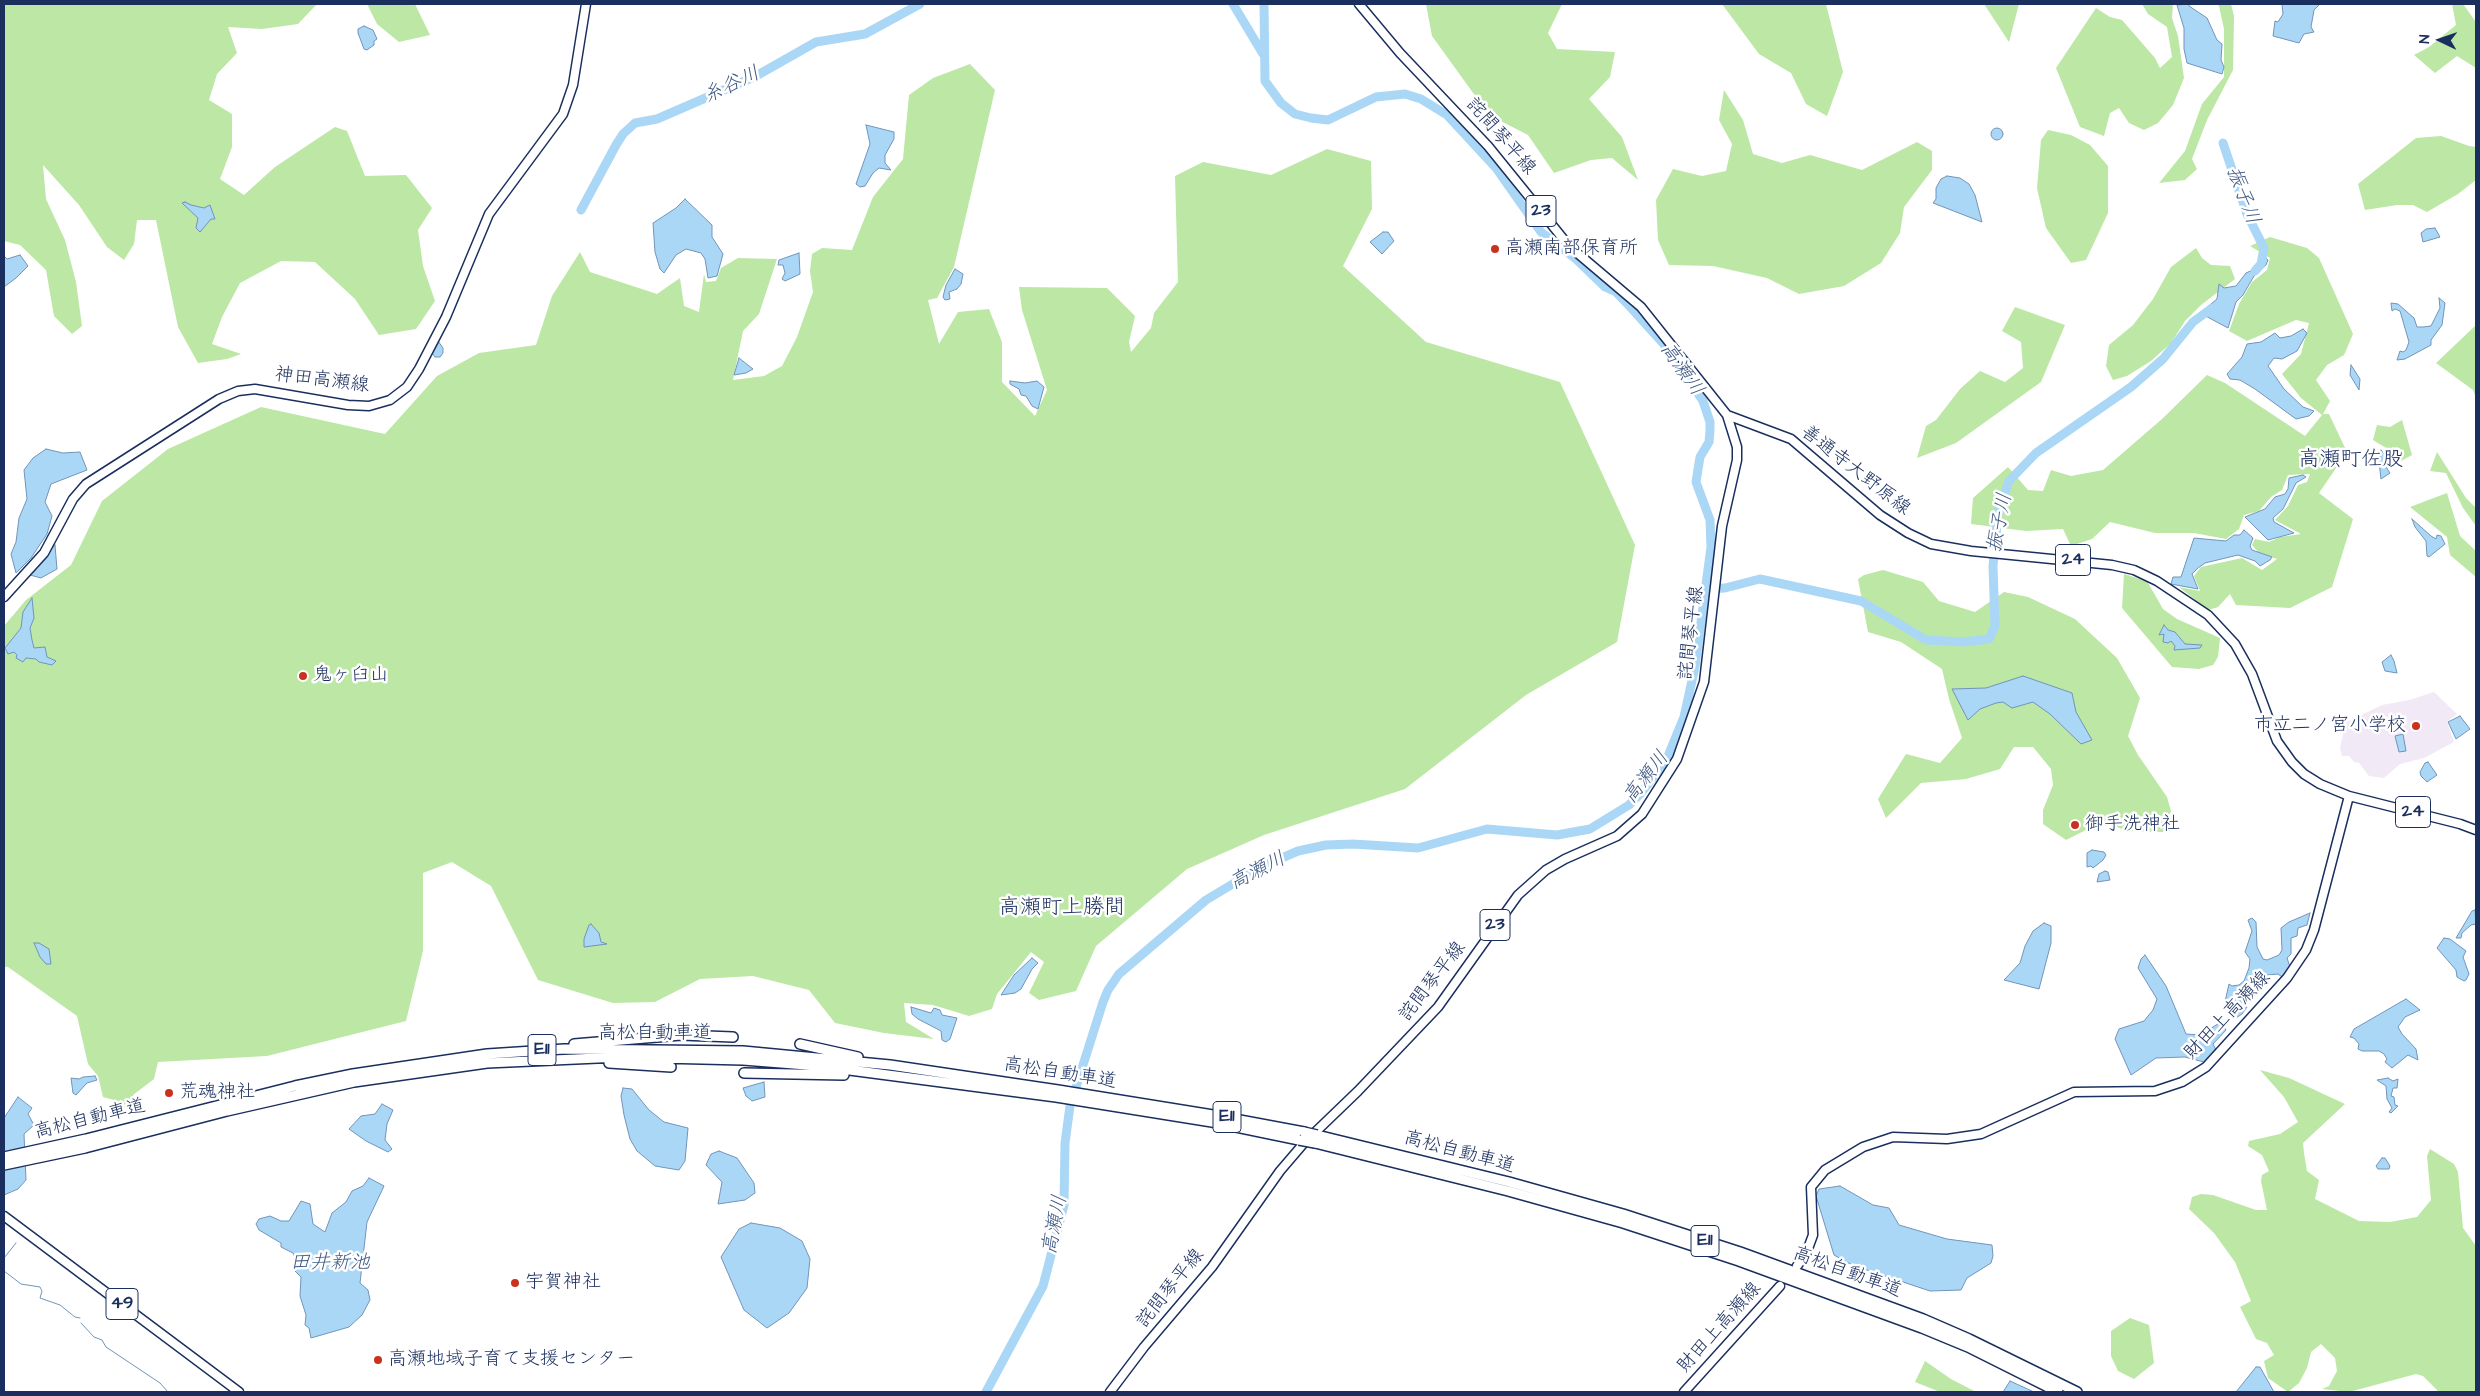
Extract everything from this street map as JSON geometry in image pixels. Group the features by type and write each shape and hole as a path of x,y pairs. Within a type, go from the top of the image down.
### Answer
{"highway":[{"path":"487,1054 618,1039 681,1035 733,1037"},
{"path":"800,1044 890,1065"},
{"name":"高松自動車道","path":"4,1165 35,1155 295,1086 405,1065 487,1054 564,1050 743,1051 890,1065 1301,1136 1509,1182 1623,1214 1740,1252 1924,1319 2077,1392"},
{"name":"高松自動車道","path":"4,1157 86,1148 227,1110 354,1082 453,1066 659,1057 743,1060 1057,1094"},
{"path":"568,1061 671,1067"},
{"path":"744,1072 833,1074 932,1080"},
{"name":"高松自動車道","path":"1316,1139 1623,1223 1739,1261 1922,1328 1968,1347 2058,1392"}],"main road":[{"name":"神田高瀬線","path":"4,597 47,549 73,499 86,484 219,400 238,391 255,389 348,405 369,406 390,400 407,387 419,369 446,317 489,214 563,114 573,86 586,4"},
{"name":"詫間琴平線","path":"1110,1392 1144,1347 1212,1267 1280,1172 1304,1143 1358,1091 1438,1007 1518,895 1546,870 1565,858 1617,836 1630,826 1647,808 1663,784 1682,749 1706,673 1722,526 1737,460 1735,438 1727,415 1641,307 1569,246 1488,146 1400,53 1359,4"},
{"name":"善通寺大野原線","path":"1727,415 1791,439 1880,515 1908,533 1932,544 1971,551 2096,562 2134,570 2158,580 2208,615 2235,644 2252,674 2273,733 2292,762 2320,784 2349,796 2460,824 2476,830"},
{"name":"財田上高瀬線","path":"1797,1266 1806,1254 1813,1235 1811,1187 1825,1170 1863,1147 1893,1137 1946,1139 1981,1134 2074,1092 2155,1091 2182,1082 2206,1067 2287,978 2306,950 2314,930 2349,796"},
{"name":"49","path":"4,1216 239,1392"},
{"name":"財田上高瀬線","path":"1684,1392 1780,1286"}],"shaded area":[{"path":"2434,692 2457,714 2447,722 2454,742 2424,758 2400,764 2384,778 2369,776 2359,763 2354,762 2349,756 2342,756 2340,748 2343,734 2341,725 2382,705 2409,700"}],"green space":[{"path":"4,4 317,4 298,24 262,29 228,27 237,53 217,74 209,100 232,114 232,147 220,179 244,195 275,167 335,127 347,131 365,176 406,175 432,208 418,230 423,266 435,301 416,329 379,335 355,299 315,262 281,261 240,283 222,317 212,344 241,354 227,359 198,363 178,327 156,220 137,220 134,244 124,260 107,247 79,205 43,165 46,199 65,240 76,282 82,326 72,334 54,316 46,270 20,245 4,241"},
{"path":"367,4 415,4 430,35 399,42 377,24"},
{"path":"1426,4 1562,4 1548,33 1557,49 1615,52 1610,77 1589,99 1622,137 1638,180 1612,158 1591,160 1554,173 1528,135 1489,115 1432,36"},
{"path":"1722,4 1826,4 1843,72 1827,116 1806,104 1791,73 1759,54"},
{"path":"1984,4 2019,4 2009,42"},
{"path":"2142,4 2173,4 2172,18 2178,36 2184,78 2173,105 2158,123 2144,130 2129,123 2119,108 2110,113 2104,136 2080,127 2056,68 2096,8 2110,17 2122,20 2155,58 2160,68 2172,57 2167,27 2148,14"},
{"path":"2217,4 2231,4 2234,16 2233,70 2207,120 2192,159 2197,169 2185,180 2159,183 2185,151 2202,104 2224,77 2224,29"},
{"path":"2452,4 2463,4 2476,22 2476,68 2457,56 2435,73 2414,55 2429,47 2456,25"},
{"path":"970,64 995,90 954,267 937,298 928,300 939,344 958,312 989,309 1002,342 1002,382 1035,416 1047,390 1022,310 1019,287 1107,288 1135,316 1129,342 1131,352 1151,328 1154,313 1178,282 1175,176 1203,162 1271,175 1327,149 1371,161 1372,209 1343,266 1426,342 1560,382 1635,545 1617,642 1526,695 1405,789 1264,835 1187,869 1096,946 1076,991 1039,1000 1029,993 1044,962 1031,952 997,994 992,1009 969,1016 933,1005 904,1003 906,1022 934,1039 884,1033 835,1023 809,990 753,976 700,979 655,1002 613,1003 538,980 491,886 452,862 423,873 423,951 406,1021 267,1056 158,1062 154,1079 133,1095 137,1104 122,1108 114,1100 103,1097 98,1076 88,1064 77,1016 8,967 4,967 4,626 26,600 71,565 102,501 168,449 261,407 385,434 437,376 479,353 536,345 552,296 580,252 590,272 657,294 680,278 684,306 699,312 704,274 706,282 716,281 721,268 738,258 777,259 759,314 743,331 733,380 764,376 782,366 797,337 813,292 810,271 812,254 822,248 852,250 873,197 903,159 909,95 933,78"},
{"path":"1724,90 1743,120 1753,154 1782,163 1810,155 1862,170 1917,142 1932,151 1932,170 1904,207 1900,233 1881,263 1844,286 1799,294 1767,278 1713,266 1669,265 1658,240 1656,200 1673,169 1702,176 1726,171 1732,144 1719,120"},
{"path":"2048,130 2071,135 2090,145 2108,166 2108,213 2086,260 2071,263 2046,228 2037,188 2041,140"},
{"path":"2441,136 2476,147 2476,180 2458,194 2427,212 2413,205 2397,205 2365,210 2358,184 2416,138"},
{"path":"2270,237 2307,248 2319,258 2353,334 2344,355 2327,365 2316,380 2330,401 2323,414 2329,414 2347,452 2319,493 2353,519 2332,587 2290,608 2236,605 2230,594 2218,607 2208,610 2179,587 2200,591 2194,576 2201,567 2242,558 2262,570 2277,559 2259,553 2252,545 2255,539 2269,542 2280,537 2301,534 2275,520 2288,506 2298,485 2307,482 2310,474 2288,475 2282,490 2271,497 2259,511 2244,515 2239,529 2226,539 2194,533 2155,533 2110,522 2092,539 2071,546 2063,529 2026,531 1971,524 1973,498 2008,467 2028,490 2043,491 2051,470 2071,476 2103,470 2162,419 2207,375 2225,383 2305,436 2322,415 2301,398 2282,374 2301,354 2309,323 2296,320 2247,341 2229,331 2239,304 2252,282 2267,270 2270,258 2250,246"},
{"path":"2196,248 2202,258 2211,265 2230,266 2235,279 2201,305 2185,321 2171,343 2151,361 2127,376 2113,380 2106,366 2109,345 2133,325 2153,299 2171,267"},
{"path":"2015,307 2065,325 2041,382 1956,443 1917,458 1926,426 1936,420 1960,389 1980,371 2005,382 2023,368 2021,342 2002,331"},
{"path":"2475,326 2476,398 2473,390 2436,363"},
{"path":"2402,420 2412,455 2388,468 2386,448 2373,440 2377,425 2390,427"},
{"path":"2437,452 2466,498 2476,508 2476,526 2463,508 2446,473 2430,471"},
{"path":"2447,493 2460,536 2476,551 2476,577 2450,555 2447,537 2410,507"},
{"path":"1883,570 1923,582 1939,601 1975,612 2004,592 2028,597 2075,619 2117,658 2140,698 2128,736 2138,755 2167,797 2171,811 2163,832 2126,831 2104,821 2066,840 2043,824 2043,810 2053,785 2051,769 2033,747 2014,747 2000,769 1966,779 1921,783 1886,818 1878,799 1906,754 1940,763 1962,738 1949,699 1942,669 1901,642 1868,632 1858,579 1864,575"},
{"path":"2124,574 2147,581 2163,609 2177,619 2220,638 2218,657 2213,665 2199,669 2172,667 2122,608"},
{"path":"2260,1070 2289,1078 2345,1104 2303,1143 2304,1153 2307,1171 2319,1180 2315,1199 2359,1221 2390,1222 2417,1217 2431,1200 2427,1156 2430,1149 2454,1164 2458,1172 2463,1228 2476,1246 2476,1392 2439,1392 2423,1376 2416,1374 2349,1392 2322,1389 2329,1386 2337,1371 2335,1358 2321,1344 2311,1352 2307,1368 2299,1383 2288,1392 2268,1378 2264,1361 2274,1355 2267,1343 2256,1339 2240,1307 2251,1301 2235,1262 2214,1233 2189,1209 2192,1197 2201,1194 2213,1195 2256,1210 2267,1210 2261,1181 2262,1175 2269,1171 2262,1155 2248,1146 2249,1141 2280,1134 2298,1122 2284,1097"},
{"path":"2130,1318 2149,1325 2154,1363 2134,1379 2118,1371 2111,1356 2111,1331"},
{"path":"1925,1361 1951,1379 1976,1392 1940,1392 1915,1382"}],"water":[{"path":"2189,4 2189,6 2207,18 2217,40 2222,44 2221,60 2224,67 2222,74 2187,63 2184,49 2184,28 2177,5"},
{"path":"2282,4 2320,4 2314,10 2311,27 2314,32 2304,34 2299,43 2273,36 2275,21 2278,22 2283,14"},
{"path":"364,26 373,30 377,39 374,41 374,45 367,50 364,49 358,33 358,29"},
{"path":"866,125 894,132 894,139 885,155 885,163 891,170 879,168 873,173 865,186 860,187 856,184 870,144"},
{"path":"1997,128 2003,134 1997,140 1991,134"},
{"path":"1947,176 1960,178 1969,184 1975,195 1982,222 1933,203 1936,199 1936,188 1941,179"},
{"path":"685,199 712,225 712,237 723,254 717,276 708,278 705,259 701,253 686,249 676,255 664,273 660,269 655,252 653,223 676,208"},
{"path":"185,202 204,208 210,205 215,219 211,219 200,232 196,228 198,218 182,203"},
{"path":"2435,228 2440,237 2423,242 2421,233 2426,229"},
{"path":"1383,232 1388,232 1394,241 1382,254 1370,242"},
{"path":"799,253 800,274 785,281 782,279 785,273 783,265 778,265 779,260"},
{"path":"20,255 28,266 4,287 4,256 7,259"},
{"path":"2266,258 2268,260 2266,265 2254,276 2243,295 2236,302 2228,328 2200,313 2217,299 2219,284 2224,288 2236,286 2246,273 2255,269"},
{"path":"955,269 963,274 961,284 957,289 949,292 950,299 945,300 943,297 946,285"},
{"path":"2439,298 2445,303 2442,325 2431,340 2431,345 2405,359 2397,360 2400,351 2406,350 2409,342 2400,311 2395,309 2392,311 2391,303 2398,304 2414,318 2417,327 2423,327 2431,326 2440,308"},
{"path":"2303,329 2307,333 2297,351 2282,359 2274,358 2268,366 2284,389 2303,407 2314,411 2309,416 2296,419 2255,389 2240,380 2230,379 2227,374 2242,357 2247,344 2261,342 2275,333 2280,338 2291,336"},
{"path":"438,341 443,348 443,353 440,357 435,357 432,353"},
{"path":"739,358 753,369 746,373 734,375"},
{"path":"2351,365 2360,379 2359,390 2350,375"},
{"path":"1010,381 1025,383 1037,381 1044,387 1038,409 1032,406 1026,396 1021,395 1019,389 1010,384"},
{"path":"46,449 63,453 80,452 87,470 51,484 45,502 52,516 47,534 31,558 16,573 11,554 16,542 19,518 27,499 24,470 33,458"},
{"path":"2381,450 2386,457 2386,467 2390,473 2381,479 2379,462"},
{"path":"2303,475 2306,477 2296,483 2283,509 2273,518 2274,522 2294,533 2268,540 2245,517 2265,509 2275,497 2285,494 2288,489 2289,478"},
{"path":"2412,519 2436,539 2437,535 2441,536 2445,544 2429,557 2427,556 2426,541 2415,527"},
{"path":"2244,530 2253,538 2250,546 2252,550 2272,557 2270,560 2260,566 2255,561 2238,555 2205,563 2192,574 2198,589 2171,584 2173,577 2181,577 2194,538 2226,541 2234,535 2240,535"},
{"path":"55,545 57,569 41,578 30,575"},
{"path":"32,598 34,618 30,628 34,648 45,647 47,657 56,661 52,665 39,662 36,659 26,658 23,662 16,658 17,655 14,652 8,654 5,648 21,628 23,612"},
{"path":"2164,625 2168,630 2175,632 2185,644 2202,645 2200,648 2174,650 2175,646 2171,641 2168,643 2163,642 2164,634 2159,635"},
{"path":"2391,655 2397,673 2385,671 2382,662"},
{"path":"2023,676 2072,693 2076,712 2092,740 2081,744 2050,714 2033,702 2012,708 2003,702 1996,703 1980,709 1968,720 1952,689 1986,688"},
{"path":"2460,716 2470,729 2456,739 2448,722"},
{"path":"2403,734 2406,751 2399,752 2395,736"},
{"path":"2428,762 2437,775 2427,782 2420,772 2425,763"},
{"path":"2092,850 2104,852 2106,855 2093,868 2091,866 2087,867 2087,853"},
{"path":"2105,871 2108,872 2110,880 2097,882 2099,874"},
{"path":"2475,910 2476,924 2471,925 2462,933 2461,938 2456,938 2472,911"},
{"path":"2310,913 2307,925 2298,928 2297,936 2291,938 2291,954 2287,958 2290,967 2282,977 2278,974 2267,975 2265,980 2259,983 2254,995 2244,999 2242,1003 2247,1007 2242,1014 2236,1018 2230,1014 2224,1006 2229,984 2232,986 2239,985 2244,981 2249,968 2250,959 2245,952 2252,931 2248,920 2252,918 2256,922 2257,947 2263,959 2267,960 2279,955 2282,950 2281,928 2289,922"},
{"path":"2044,923 2051,926 2051,943 2039,989 2004,980 2020,963 2025,946 2033,931"},
{"path":"591,924 599,933 601,942 607,944 584,947 584,939"},
{"path":"2444,938 2450,939 2466,951 2463,957 2469,974 2464,981 2457,977 2456,970 2437,948"},
{"path":"34,943 39,943 49,949 51,964 46,964 40,957"},
{"path":"2145,955 2166,986 2186,1034 2200,1035 2221,1022 2226,1030 2213,1044 2216,1050 2204,1062 2185,1057 2156,1058 2131,1075 2115,1039 2119,1029 2144,1021 2153,1010 2157,999 2138,968 2141,959"},
{"path":"1032,958 1038,963 1032,969 1021,989 1015,993 1001,995 1014,975"},
{"path":"2406,999 2420,1010 2405,1017 2398,1027 2416,1049 2418,1060 2408,1055 2392,1068 2385,1062 2387,1059 2384,1054 2379,1051 2362,1051 2358,1049 2359,1044 2354,1038 2350,1037 2354,1029"},
{"path":"911,1007 931,1013 934,1008 940,1010 942,1015 957,1018 950,1039 946,1042 942,1040 941,1031 918,1019 912,1014"},
{"path":"95,1076 97,1080 87,1083 76,1095 73,1093 71,1078 79,1079"},
{"path":"2388,1078 2393,1081 2398,1079 2397,1088 2393,1088 2391,1096 2394,1097 2395,1105 2398,1106 2391,1113 2389,1112 2392,1108 2387,1099 2386,1086 2377,1080"},
{"path":"764,1082 765,1097 752,1101 746,1096 743,1088"},
{"path":"623,1088 632,1089 649,1110 664,1122 688,1128 685,1161 679,1170 655,1166 637,1151 630,1139 624,1115 621,1096"},
{"path":"18,1097 32,1108 28,1114 34,1125 24,1134 26,1180 18,1189 4,1195 4,1118"},
{"path":"382,1104 393,1110 387,1124 385,1140 392,1149 388,1152 366,1141 349,1129 361,1116 375,1114"},
{"path":"719,1151 737,1158 754,1183 755,1193 745,1200 718,1204 722,1182 706,1165 711,1154"},
{"path":"2382,1158 2385,1158 2390,1166 2389,1169 2378,1169 2376,1166"},
{"name":"田井新池","path":"369,1178 384,1186 367,1222 360,1283 368,1290 370,1300 362,1315 349,1327 311,1338 309,1328 305,1325 306,1315 300,1296 301,1277 295,1271 296,1260 293,1253 281,1247 281,1243 259,1230 256,1224 259,1219 270,1216 281,1221 289,1221 301,1201 310,1204 313,1224 325,1232 332,1213 346,1202 352,1191 363,1186"},
{"path":"1840,1186 1873,1205 1889,1208 1899,1225 1947,1239 1992,1245 1993,1256 1991,1263 1967,1278 1961,1290 1930,1291 1852,1265 1834,1255 1816,1196 1819,1189"},
{"path":"751,1223 780,1228 802,1241 810,1259 807,1288 789,1313 767,1328 744,1310 721,1257 739,1229"},
{"path":"2256,1367 2260,1367 2274,1392 2236,1392"},
{"path":"2010,1381 2034,1392 2003,1392"}],"waterway":[{"name":"糸谷川","path":"581,210 616,145 623,134 635,123 657,119 756,76 816,42 865,34 920,4"},
{"name":"糸谷川","path":"1233,4 1263,54"},
{"name":"高瀬川","path":"986,1392 1043,1286 1064,1205 1065,1143 1070,1106 1103,1002 1108,990 1119,974 1206,900 1261,867 1298,851 1326,845 1353,844 1418,848 1487,829 1557,835 1590,829 1629,805 1666,761 1684,717 1695,667 1711,547 1710,520 1696,482 1700,457 1709,442 1710,431 1710,422 1703,401 1670,351 1616,292 1605,287 1576,259 1541,232 1496,168 1447,115 1421,99 1405,94 1376,97 1328,120 1295,114 1281,103 1265,81 1264,4"},
{"name":"振子川","path":"2223,143 2247,214 2264,248 2261,264 2255,271"},
{"name":"振子川","path":"1708,589 1725,588 1760,579 1861,601 1926,640 1964,642 1989,639 1995,626 1993,566 1998,513 2009,481 2036,453 2131,387 2163,359 2193,322 2212,308"},
{"path":"4,1258 16,1243"},
{"path":"4,1271 21,1284 40,1287 42,1291 40,1298 60,1305 75,1317 80,1318"},
{"path":"81,1323 94,1337 102,1340 106,1347 160,1383 168,1392"}],"place":[{"name":"高瀬南部保育所","path":"1495,249"},
{"name":"鬼ヶ臼山","path":"303,676"},
{"name":"市立二ノ宮小学校","path":"2416,726"},
{"name":"御手洗神社","path":"2075,825"},
{"name":"荒魂神社","path":"169,1093"},
{"name":"宇賀神社","path":"515,1283"},
{"name":"高瀬地域子育て支援センター","path":"378,1360"}],"district":[{"name":"高瀬町佐股","path":"2351,461"},
{"name":"高瀬町上勝間","path":"1062,909"}]}
